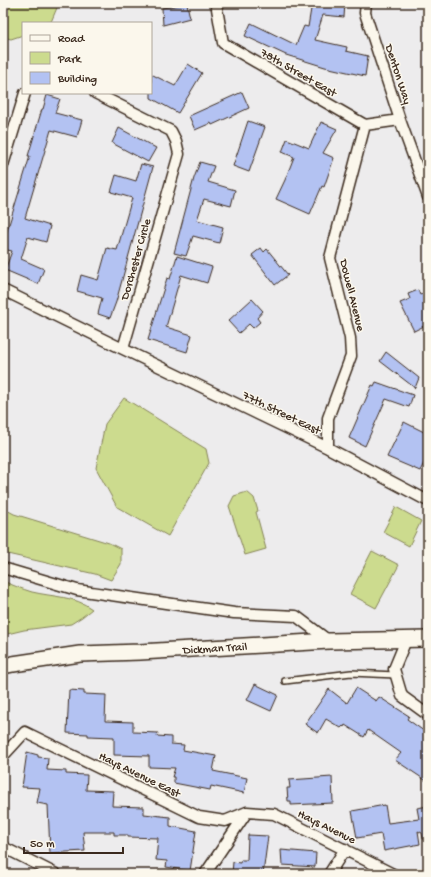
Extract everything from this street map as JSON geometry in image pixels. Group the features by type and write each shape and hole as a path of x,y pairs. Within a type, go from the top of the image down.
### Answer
{"street":[{"name":"78th Street East","path":"216,3 223,43 365,125"},
{"name":"Denton Way","path":"366,3 365,12 400,120 428,197"},
{"path":"3,165 25,94"},
{"name":"Dorchester Circle","path":"97,94 171,131 176,141 179,154 123,349"},
{"path":"365,125 400,120"},
{"name":"Dowell Avenue","path":"328,448 328,418 351,356 350,338 330,258 365,125"},
{"path":"3,290 123,349"},
{"name":"77th Street East","path":"123,349 328,448 428,501"},
{"path":"3,568 77,590 234,613 296,616 329,641"},
{"name":"Dickman Trail","path":"3,666 80,654 329,641 428,639"},
{"path":"406,640 394,670 402,696 428,715"},
{"name":"Hays Avenue East","path":"3,756 25,732 199,817 224,821 247,812"},
{"path":"205,874 247,812"},
{"name":"Hays Avenue","path":"247,812 274,814 393,874"},
{"path":"3,847 56,874"},
{"path":"329,874 345,849"}],"lane":[{"path":"285,681 351,673 396,675"}],"green space":[{"path":"3,3 59,3 51,22 22,22 22,35 11,39 3,37"},
{"path":"124,398 206,449 209,463 168,536 117,507 96,468 105,424"},
{"path":"247,492 254,498 258,511 256,512 266,549 245,555 229,506 234,496"},
{"path":"396,507 421,521 409,546 383,532"},
{"path":"3,508 14,514 109,543 121,549 121,564 111,580 95,574 3,553"},
{"path":"372,551 399,565 376,608 350,594"},
{"path":"3,581 32,592 71,599 92,609 71,624 24,630 3,635"}],"building":[{"path":"312,3 345,3 344,17 323,15 315,40 347,47 346,51 368,56 365,76 325,67 286,55 245,36 251,23 296,45 304,26 308,27"},
{"path":"187,4 190,18 163,25 162,8"},
{"path":"188,64 202,73 178,113 151,98 152,74 175,86"},
{"path":"242,92 249,108 212,125 211,123 195,130 189,116"},
{"path":"47,95 60,99 55,113 82,120 77,137 51,130 25,218 50,226 46,242 28,237 21,259 44,269 38,284 5,270 12,251 3,249 3,244"},
{"path":"248,121 265,127 249,172 233,166"},
{"path":"321,122 337,129 323,153 334,158 324,187 322,186 310,214 276,199 294,157 282,152 287,139 309,148"},
{"path":"119,128 156,148 148,162 112,143"},
{"path":"200,162 214,166 208,182 235,190 231,206 204,199 197,220 223,227 219,243 193,236 186,256 174,253 194,178"},
{"path":"141,164 153,167 116,302 110,318 98,314 102,298 77,291 81,275 98,280 107,248 117,250 132,198 111,192 116,175 136,181"},
{"path":"261,248 264,252 267,249 288,275 275,285 252,255"},
{"path":"177,256 212,267 207,283 181,275 166,327 192,335 187,352 148,340 167,278 170,279"},
{"path":"418,290 420,295 428,291 428,324 414,331 400,303 410,299 408,294"},
{"path":"252,299 263,311 257,318 260,322 253,328 249,324 239,333 228,321"},
{"path":"386,352 419,378 415,388 380,361"},
{"path":"376,382 413,395 409,407 386,399 365,446 349,438 372,385 374,386"},
{"path":"404,422 428,434 428,455 420,471 387,457"},
{"path":"255,684 278,695 271,711 247,700"},
{"path":"356,688 376,701 379,697 409,716 407,719 428,734 428,782 395,760 401,753 368,730 364,737 345,725 341,728 326,719 318,733 305,724 329,689 347,703"},
{"path":"69,690 84,691 84,694 106,695 105,721 133,722 133,732 158,733 157,736 171,737 171,744 184,745 183,750 216,756 213,771 247,778 244,793 211,786 210,790 174,783 174,777 172,777 175,768 149,767 149,756 114,755 114,737 88,736 88,734 67,733"},
{"path":"27,752 38,755 38,757 48,758 47,770 66,771 66,774 87,775 86,790 113,791 112,806 144,807 144,814 170,817 170,826 196,831 190,871 166,867 167,861 156,860 158,838 128,837 128,835 114,835 114,832 83,832 85,851 50,853 48,805 37,803 40,788 22,787"},
{"path":"332,777 333,803 291,805 291,801 288,801 287,788 290,788 289,780"},
{"path":"385,805 388,823 419,819 417,808 428,806 428,838 423,839 422,833 418,831 420,844 384,851 381,834 357,838 352,811"},
{"path":"248,835 268,836 263,874 232,874 233,862 240,863 241,860 247,860"},
{"path":"281,850 316,853 315,867 282,865"}]}
